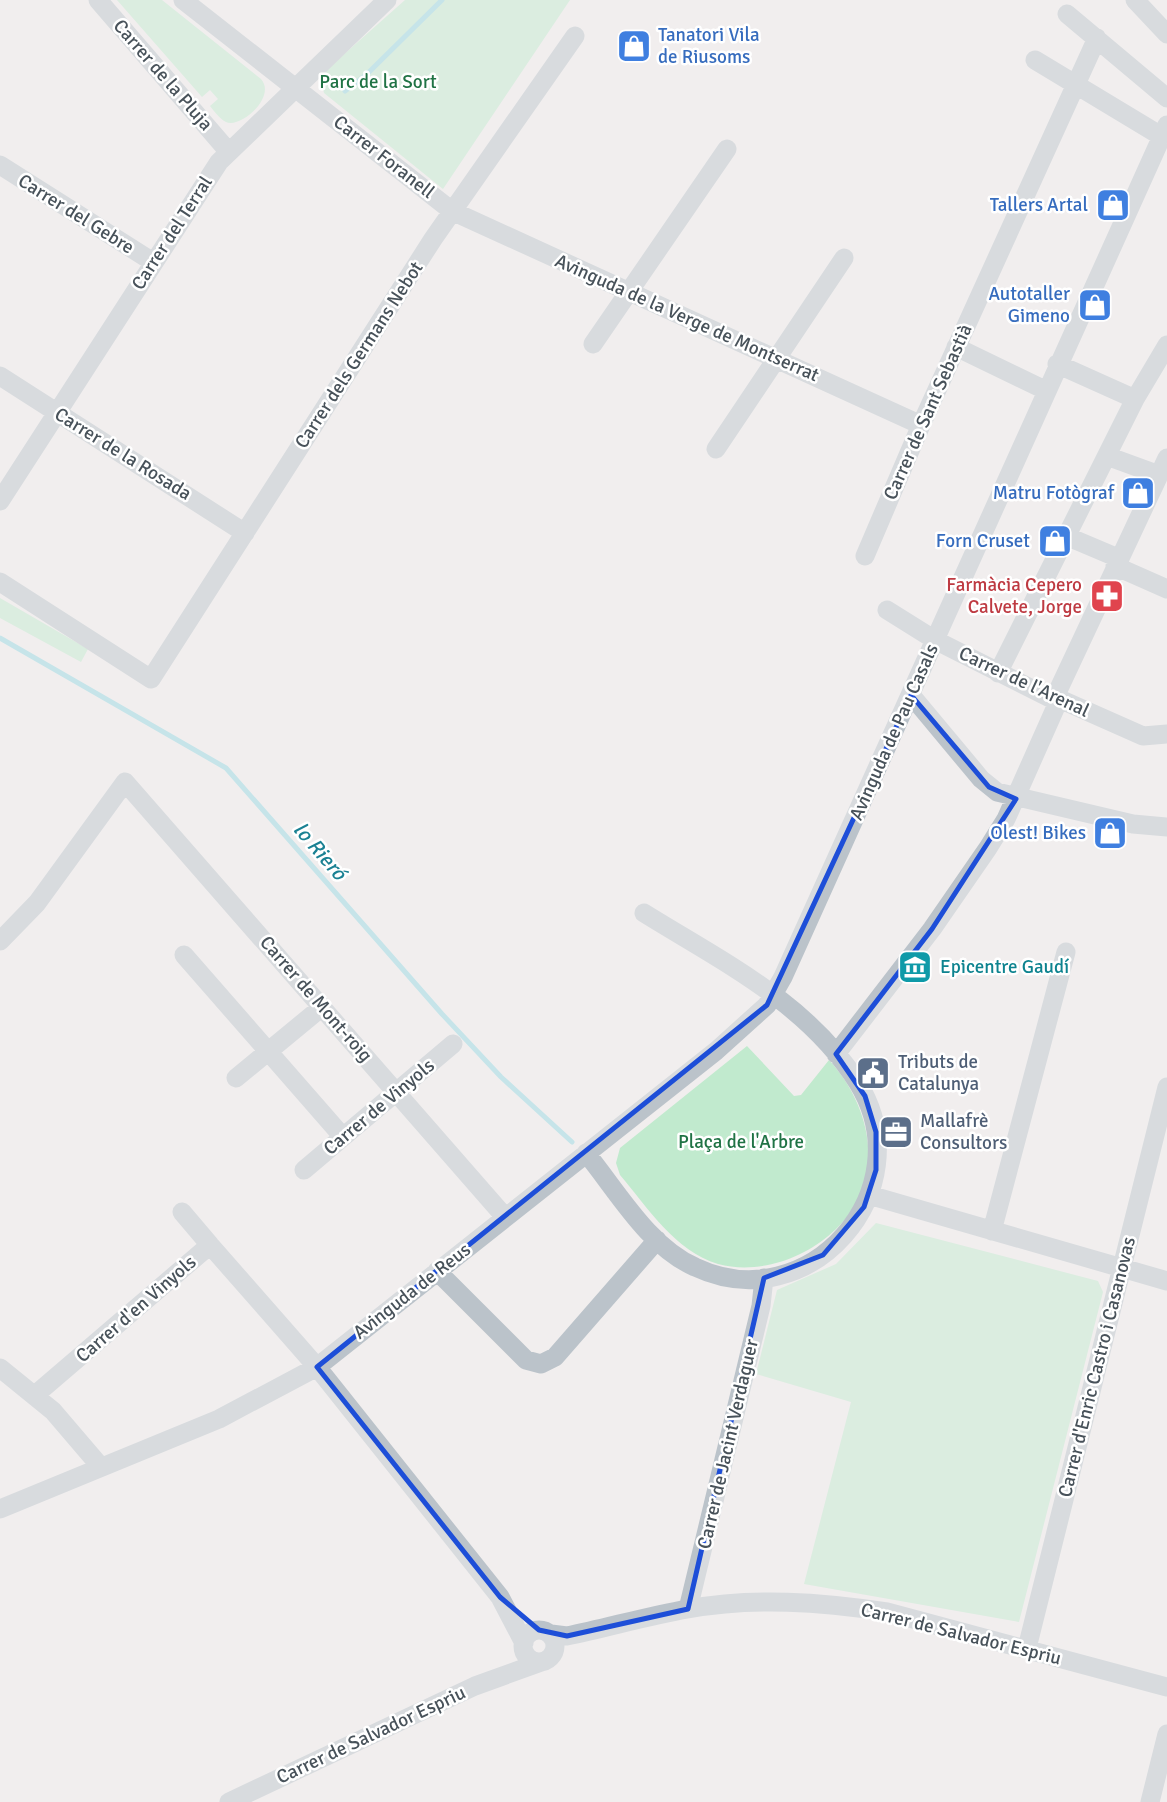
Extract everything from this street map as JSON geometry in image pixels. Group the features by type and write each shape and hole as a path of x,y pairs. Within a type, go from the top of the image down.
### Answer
{"street":[{"name":"Carrer de la Pluja","path":"98,0 228,151"},
{"name":"Carrer Foranell","path":"183,0 452,211"},
{"name":"Carrer del Terral","path":"0,501 192,199 228,151 387,0"},
{"path":"1135,0 1167,34"},
{"path":"1068,14 1167,98"},
{"name":"Carrer dels Germans Nebot","path":"0,582 151,679 452,211 575,36"},
{"name":"Carrer de Sant Sebastià","path":"865,556 921,425 1097,38"},
{"path":"1035,60 1164,130"},
{"name":"Avinguda de Pau Casals","path":"774,994 1164,130"},
{"path":"593,345 727,149"},
{"name":"Carrer del Gebre","path":"0,165 153,262"},
{"name":"Avinguda de la Verge de Montserrat","path":"452,211 921,425"},
{"path":"716,449 844,258"},
{"path":"998,673 1135,399 1167,345"},
{"path":"956,347 1045,390"},
{"path":"1057,364 1135,399"},
{"name":"Carrer de la Rosada","path":"0,376 245,533"},
{"path":"836,1054 932,929 988,848 1016,799 1058,702 1055,697 1116,562 1164,467 1107,456"},
{"path":"1066,536 1167,589"},
{"name":"Carrer de l'Arenal","path":"887,610 935,640 1058,702 1064,701 1143,736 1167,734"},
{"path":"911,695 989,787 1016,799 1133,824 1167,827"},
{"name":"Carrer de Mont-roig","path":"0,940 41,898 125,782 505,1217"},
{"path":"586,1153 657,1240 686,1263 711,1274 737,1279 764,1278 801,1268 833,1247 858,1218 869,1195 877,1158 873,1120 859,1085 836,1054 774,994 644,913"},
{"path":"992,1231 1066,952"},
{"path":"184,955 343,1137"},
{"name":"Avinguda de Reus","path":"0,1509 219,1419 317,1367 716,1051 760,1013 774,994"},
{"path":"236,1078 322,1007"},
{"name":"Carrer de Vinyols","path":"304,1170 453,1044"},
{"name":"Carrer d'Enric Castro i Casanovas","path":"1027,1648 1167,1087"},
{"path":"869,1195 1167,1281"},
{"path":"182,1212 210,1245"},
{"path":"436,1271 526,1360 541,1364 555,1357 657,1240"},
{"name":"Carrer d'en Vinyols","path":"35,1395 210,1245 317,1367 500,1597"},
{"name":"Carrer de Jacint Verdaguer","path":"688,1609 761,1306 764,1278"},
{"path":"0,1368 53,1411 100,1466"},
{"path":"500,1597 545,1632 556,1645 546,1659 532,1660 500,1597"},
{"name":"Carrer de Salvador Espriu","path":"545,1632 567,1636 688,1609 753,1602 844,1606 887,1612 1167,1687"},
{"name":"Carrer de Salvador Espriu","path":"229,1802 475,1686 628,1624"},
{"path":"524,1646 531,1633 545,1632"},
{"name":"Carrer de Salvador Espriu","path":"475,1686 524,1646"},
{"path":"1150,1802 1167,1734"}],"highlighted area":[{"path":"911,695 989,787 1016,799 932,929 836,1054 865,1096 876,1132 876,1170 864,1207 823,1255 764,1278 688,1609 567,1636 539,1630 500,1597 317,1367 767,1005"}],"green space":[{"path":"117,0 162,0 261,79 265,86 264,94 255,110 240,121 224,121 210,106 218,99 210,90 202,97"},
{"name":"Parc de la Sort","path":"405,0 570,0 443,189 324,93 321,79 324,72"},
{"path":"0,598 88,649 81,662 0,618"},
{"name":"Plaça de l'Arbre","path":"747,1046 794,1096 801,1095 829,1060 847,1083 860,1109 869,1152 862,1191 850,1212 834,1231 814,1247 791,1258 767,1265 742,1267 718,1264 703,1258 675,1239 620,1175 616,1163 620,1148"},
{"path":"876,1223 1098,1281 1103,1292 1019,1622 804,1584 851,1402 756,1374 777,1290 836,1264"}],"waterway":[{"path":"345,91 366,75 442,0"},
{"name":"lo Rieró","path":"0,638 226,768 442,1014 501,1077 572,1142"}],"place":[{"name":"Tanatori Vila de Riusoms","path":"634,46"},
{"name":"Tallers Artal","path":"1113,205"},
{"name":"Autotaller Gimeno","path":"1095,305"},
{"name":"Matru Fotògraf","path":"1138,493"},
{"name":"Forn Cruset","path":"1055,541"},
{"name":"Farmàcia Cepero Calvete, Jorge","path":"1107,596"},
{"name":"Olest! Bikes","path":"1110,833"},
{"name":"Epicentre Gaudí","path":"915,967"},
{"name":"Tributs de Catalunya","path":"873,1073"},
{"name":"Mallafrè Consultors","path":"896,1132"}]}
